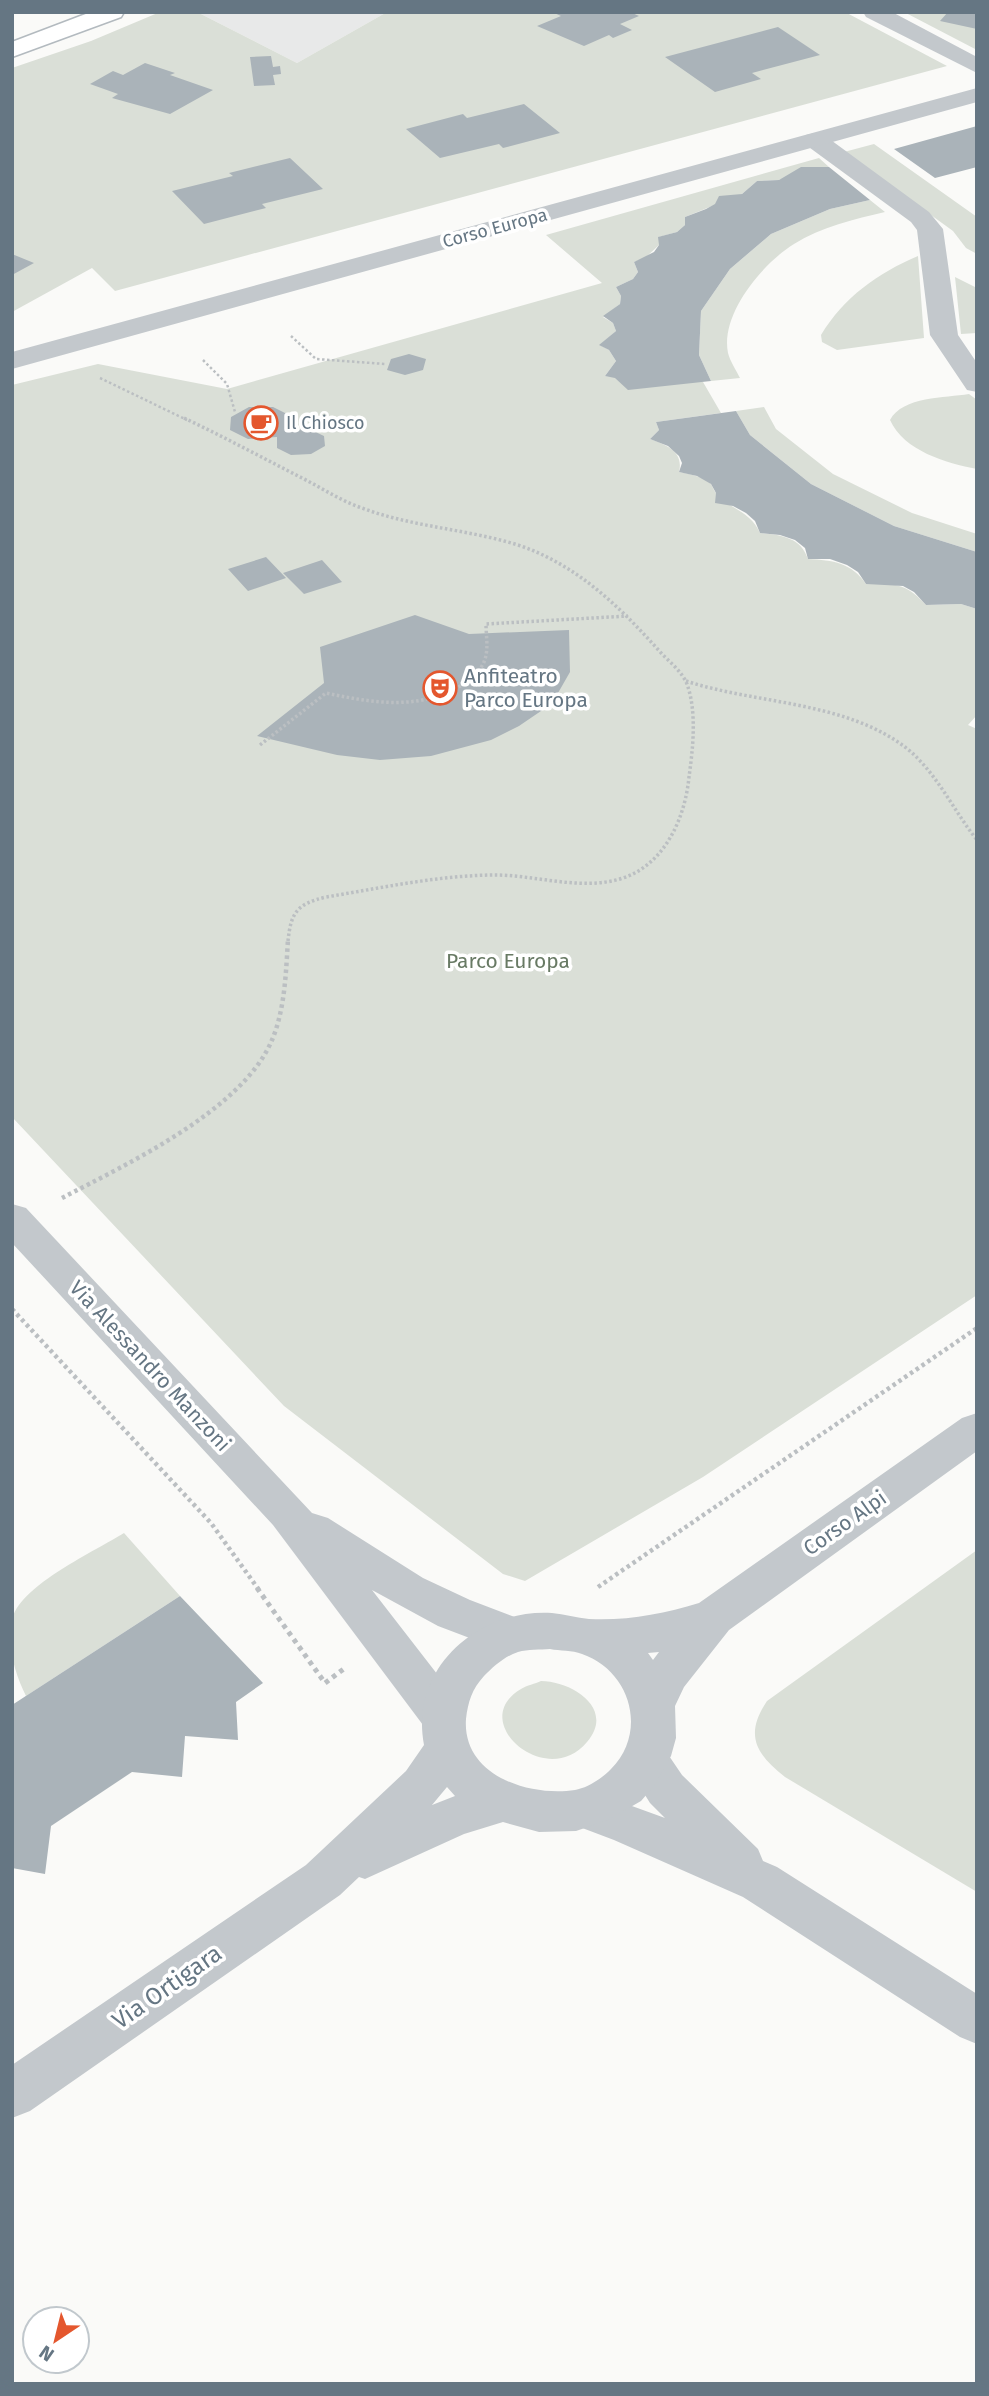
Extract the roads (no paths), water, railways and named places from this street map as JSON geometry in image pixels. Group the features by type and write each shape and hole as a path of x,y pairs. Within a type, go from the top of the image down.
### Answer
{"main road":[{"path":"12,50 113,12"}],"street":[{"path":"874,12 977,66"},
{"name":"Corso Europa","path":"12,361 977,95"},
{"path":"815,140 920,217 930,229 934,240 944,335 977,384"},
{"name":"Via Alessandro Manzoni","path":"12,1219 288,1513 383,1637 444,1732 468,1780 501,1803 543,1812 585,1809 622,1790 647,1761 656,1732 654,1703 640,1675 618,1652 587,1637 550,1631 512,1636 477,1653 452,1680 444,1732"},
{"name":"Corso Alpi","path":"654,1703 667,1675 713,1617 977,1429"},
{"name":"Via Alessandro Manzoni","path":"288,1513 408,1591 512,1636"},
{"name":"Corso Alpi","path":"587,1637 659,1634 713,1617"},
{"name":"Via Ortigara","path":"323,1880 422,1785 444,1732"},
{"name":"Via Alessandro Manzoni","path":"647,1761 666,1789 760,1882"},
{"name":"Via Ortigara","path":"12,2094 323,1880 410,1835 454,1816 501,1803"},
{"name":"Via Alessandro Manzoni","path":"585,1809 629,1825 760,1882 977,2021"}],"place":[{"name":"Il Chiosco","path":"261,423"},
{"name":"Anfiteatro Parco Europa","path":"440,688"}],"park label":[{"name":"Parco Europa","path":"508,961"}]}
